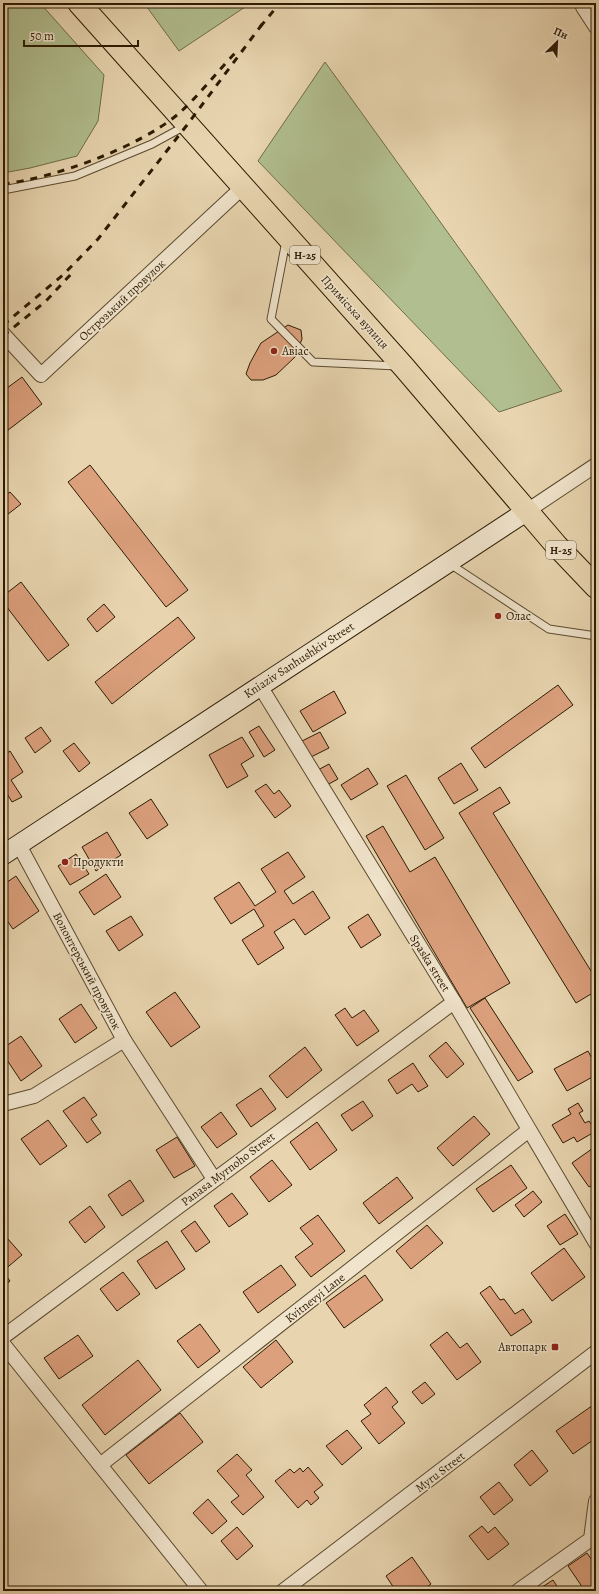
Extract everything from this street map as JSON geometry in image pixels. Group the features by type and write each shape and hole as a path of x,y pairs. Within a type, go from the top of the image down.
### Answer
{"main road":[{"name":"Приміська вулиця","path":"80,3 187,125 244,186 403,366 527,511 596,587"},
{"name":"Kniaziv Sanhushkiv Street","path":"3,855 527,511"}],"street":[{"path":"584,3 583,7 596,27"},
{"name":"Острозький провулок","path":"3,334 41,375 244,186"},
{"name":"Kniaziv Sanhushkiv Street","path":"527,511 596,465"},
{"name":"Spaska street","path":"260,686 454,1002 596,1243"},
{"name":"Волонтерський провулок","path":"3,1104 34,1096 124,1040 19,845"},
{"name":"Panasa Myrnoho Street","path":"3,1337 454,1002"},
{"path":"124,1040 214,1179"},
{"name":"Kvitnevyi Lane","path":"100,1465 529,1130"},
{"path":"3,1344 201,1591"},
{"name":"Myru Street","path":"283,1591 596,1352"},
{"path":"518,1591 591,1539 596,1501"}],"lane":[{"path":"3,190 75,176 152,144 187,125"},
{"path":"287,235 271,319 313,362 403,366"},
{"path":"448,563 549,629 596,636"}],"green space":[{"path":"3,3 40,3 104,75 98,121 77,156 3,173"},
{"path":"144,3 251,3 179,51"},
{"path":"325,62 562,391 499,412 258,161"}],"building":[{"path":"288,325 301,330 302,339 295,357 276,375 263,380 251,380 246,374 261,343"},
{"path":"22,377 42,404 3,434 3,391"},
{"path":"90,465 188,590 166,607 68,482"},
{"path":"10,492 21,504 3,518 3,497"},
{"path":"21,582 69,645 48,661 3,602 3,596"},
{"path":"104,604 115,617 97,632 87,619"},
{"path":"178,617 195,638 112,704 95,682"},
{"path":"558,685 573,705 485,768 471,748"},
{"path":"334,691 346,713 313,732 300,711"},
{"path":"259,726 275,750 264,757 249,732"},
{"path":"41,727 51,741 35,753 25,738"},
{"path":"320,732 329,748 311,757 302,741"},
{"path":"242,737 254,756 241,764 248,776 227,788 209,755"},
{"path":"74,743 90,763 79,772 63,751"},
{"path":"10,751 23,772 11,780 22,797 12,802 3,787 3,756"},
{"path":"461,763 478,790 454,804 438,778"},
{"path":"329,764 338,779 327,785 318,770"},
{"path":"368,768 378,784 351,800 341,785"},
{"path":"406,775 444,838 425,850 387,786"},
{"path":"266,784 274,794 279,790 291,806 275,818 255,791"},
{"path":"500,787 510,803 493,813 596,979 596,991 576,1003 459,813"},
{"path":"151,799 168,825 147,839 129,813"},
{"path":"383,826 410,872 435,857 510,983 467,1008 366,836"},
{"path":"107,832 121,855 96,871 82,847"},
{"path":"288,852 305,877 284,891 293,904 313,891 330,918 305,935 294,919 274,932 284,948 258,965 242,940 264,926 254,909 231,924 214,898 239,882 255,906 276,892 261,869"},
{"path":"76,854 89,874 70,885 58,866"},
{"path":"106,874 121,897 94,915 79,892"},
{"path":"16,876 39,911 13,929 3,915 3,885"},
{"path":"368,914 381,935 361,948 348,927"},
{"path":"131,916 143,935 119,951 106,931"},
{"path":"175,992 200,1027 171,1047 146,1012"},
{"path":"485,998 533,1072 518,1081 470,1008"},
{"path":"81,1004 97,1028 75,1043 59,1019"},
{"path":"345,1008 352,1018 364,1010 379,1031 357,1046 335,1015"},
{"path":"21,1036 42,1066 21,1081 3,1054 3,1048"},
{"path":"446,1042 464,1064 447,1078 429,1056"},
{"path":"305,1047 322,1070 287,1098 269,1076"},
{"path":"588,1051 596,1066 596,1075 567,1091 554,1069"},
{"path":"413,1063 428,1086 418,1092 412,1084 397,1094 388,1080"},
{"path":"261,1088 276,1109 251,1127 236,1105"},
{"path":"84,1097 97,1115 91,1119 101,1133 87,1143 63,1111"},
{"path":"363,1101 373,1116 352,1131 341,1115"},
{"path":"578,1103 583,1111 579,1113 585,1123 589,1121 596,1131 577,1142 574,1137 563,1143 552,1125 571,1114 568,1109"},
{"path":"221,1112 237,1134 217,1148 201,1127"},
{"path":"474,1116 490,1134 453,1166 437,1148"},
{"path":"48,1120 67,1146 40,1165 21,1139"},
{"path":"317,1122 337,1150 310,1170 290,1142"},
{"path":"177,1137 195,1166 174,1178 156,1150"},
{"path":"596,1146 596,1183 589,1187 572,1163"},
{"path":"272,1160 292,1185 269,1202 250,1177"},
{"path":"511,1165 527,1188 493,1212 476,1189"},
{"path":"397,1177 413,1198 379,1224 363,1203"},
{"path":"130,1180 144,1201 122,1216 108,1195"},
{"path":"533,1191 542,1202 524,1217 515,1205"},
{"path":"232,1193 248,1214 229,1227 214,1206"},
{"path":"90,1206 105,1227 85,1243 69,1222"},
{"path":"565,1214 578,1234 560,1245 547,1226"},
{"path":"318,1215 345,1251 311,1277 295,1257 313,1244 300,1228"},
{"path":"195,1221 210,1242 196,1252 181,1231"},
{"path":"427,1225 443,1243 411,1269 396,1251"},
{"path":"8,1239 22,1255 3,1271 3,1243"},
{"path":"167,1241 185,1269 156,1289 137,1261"},
{"path":"564,1248 585,1277 552,1301 531,1273"},
{"path":"281,1265 296,1285 258,1313 243,1292"},
{"path":"3,1272 10,1281 3,1287"},
{"path":"123,1272 140,1294 117,1311 100,1289"},
{"path":"365,1275 383,1300 344,1328 326,1303"},
{"path":"490,1286 500,1300 504,1299 515,1314 523,1309 532,1322 511,1336 480,1293"},
{"path":"200,1324 220,1351 198,1368 177,1341"},
{"path":"447,1332 460,1348 467,1343 481,1362 457,1380 430,1345"},
{"path":"78,1335 93,1356 59,1379 44,1358"},
{"path":"276,1340 293,1362 261,1388 243,1367"},
{"path":"138,1360 161,1390 105,1435 82,1405"},
{"path":"425,1382 435,1394 422,1404 412,1392"},
{"path":"386,1387 398,1402 392,1407 405,1423 379,1444 361,1421 371,1414 364,1405"},
{"path":"596,1403 596,1438 573,1454 556,1431"},
{"path":"180,1413 203,1442 149,1484 126,1455"},
{"path":"347,1430 362,1448 342,1465 326,1446"},
{"path":"532,1450 548,1471 530,1486 514,1465"},
{"path":"237,1454 252,1470 246,1475 264,1497 243,1515 231,1502 239,1496 217,1471"},
{"path":"308,1467 323,1485 314,1492 319,1498 311,1505 307,1500 298,1508 275,1481 290,1469 294,1473 300,1468 303,1472"},
{"path":"499,1482 513,1500 494,1515 480,1497"},
{"path":"208,1499 227,1521 212,1534 193,1513"},
{"path":"482,1526 488,1533 495,1527 509,1544 488,1560 469,1536"},
{"path":"237,1527 253,1546 237,1560 221,1541"},
{"path":"587,1553 596,1566 596,1588 592,1591 585,1591 568,1566"},
{"path":"412,1557 431,1584 421,1591 396,1591 386,1576"},
{"path":"553,1580 560,1591 536,1591"}],"railway":[{"path":"260,27 280,3"},
{"path":"3,325 63,275 98,239 187,125 263,23"},
{"path":"3,184 23,181 70,168 94,160 140,139 177,115 235,53"},
{"path":"3,336 46,301 72,273"}],"place":[{"name":"Авіас","path":"274,351"},
{"name":"Олас","path":"498,616"},
{"name":"Продукти","path":"65,862"},
{"name":"Автопарк","path":"555,1347"}]}
